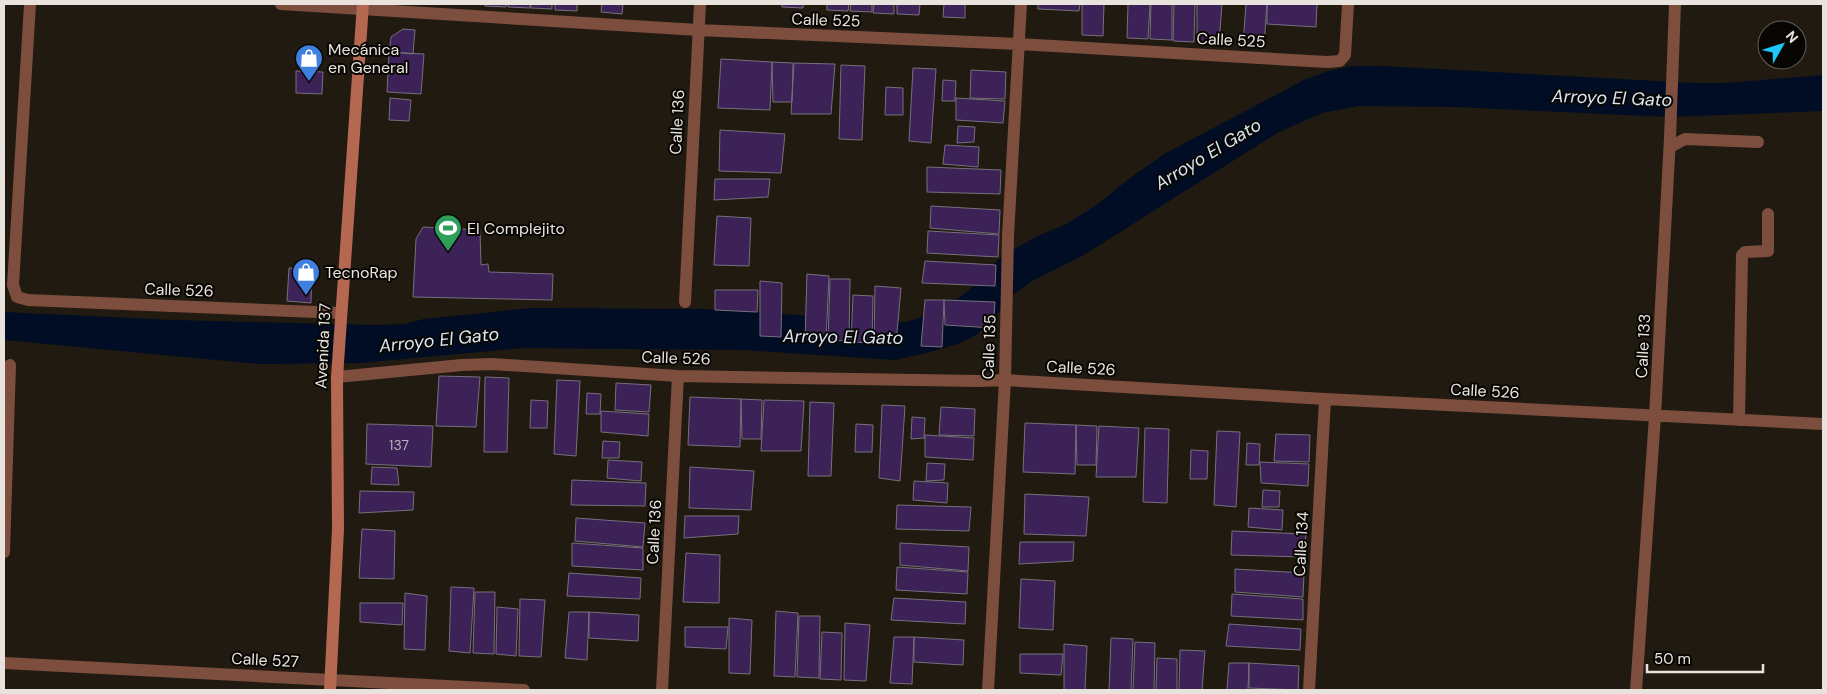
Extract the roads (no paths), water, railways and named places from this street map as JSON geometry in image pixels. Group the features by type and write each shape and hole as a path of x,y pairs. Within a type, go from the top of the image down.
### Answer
{"street":[{"name":"Calle 526","path":"30,4 13,286 17,297 28,300 341,313"},
{"name":"Calle 525","path":"281,4 363,6 698,30 1019,44 1327,62 1340,61 1345,55 1348,4"},
{"name":"Calle 136","path":"685,302 700,4"},
{"name":"Calle 135","path":"988,690 1006,336 1008,236 1021,4"},
{"name":"Calle 133","path":"1636,690 1655,416 1670,142 1675,4"},
{"name":"Avenida 137","path":"331,685 338,529 337,377 363,6"},
{"path":"1670,142 1685,139 1758,142"},
{"path":"1739,420 1742,255 1745,252 1768,251 1768,214"},
{"name":"Calle 526","path":"337,377 462,365 492,364 678,376 1004,380 1823,424"},
{"path":"4,552 10,365"},
{"name":"Calle 136","path":"662,690 678,376"},
{"name":"Calle 134","path":"1309,690 1325,398"},
{"name":"Calle 527","path":"4,663 331,685 524,690"}],"water":[{"name":"Arroyo El Gato","path":"1353,66 1693,83 1725,83 1823,75 1823,111 1669,117 1456,107 1359,106 1322,113 1277,133 1082,256 1032,281 1013,295 990,323 975,336 958,344 895,360 742,350 523,348 361,363 260,364 4,340 4,312 173,320 377,325 405,324 424,319 531,308 704,309 907,322 947,307 969,290 986,270 1007,253 1036,237 1068,223 1098,204 1130,178 1166,153 1304,80 1328,71"}],"place":[{"name":"Mecánica en General","path":"309,82"},
{"name":"El Complejito","path":"448,252"},
{"name":"TecnoRap","path":"306,296"}]}
